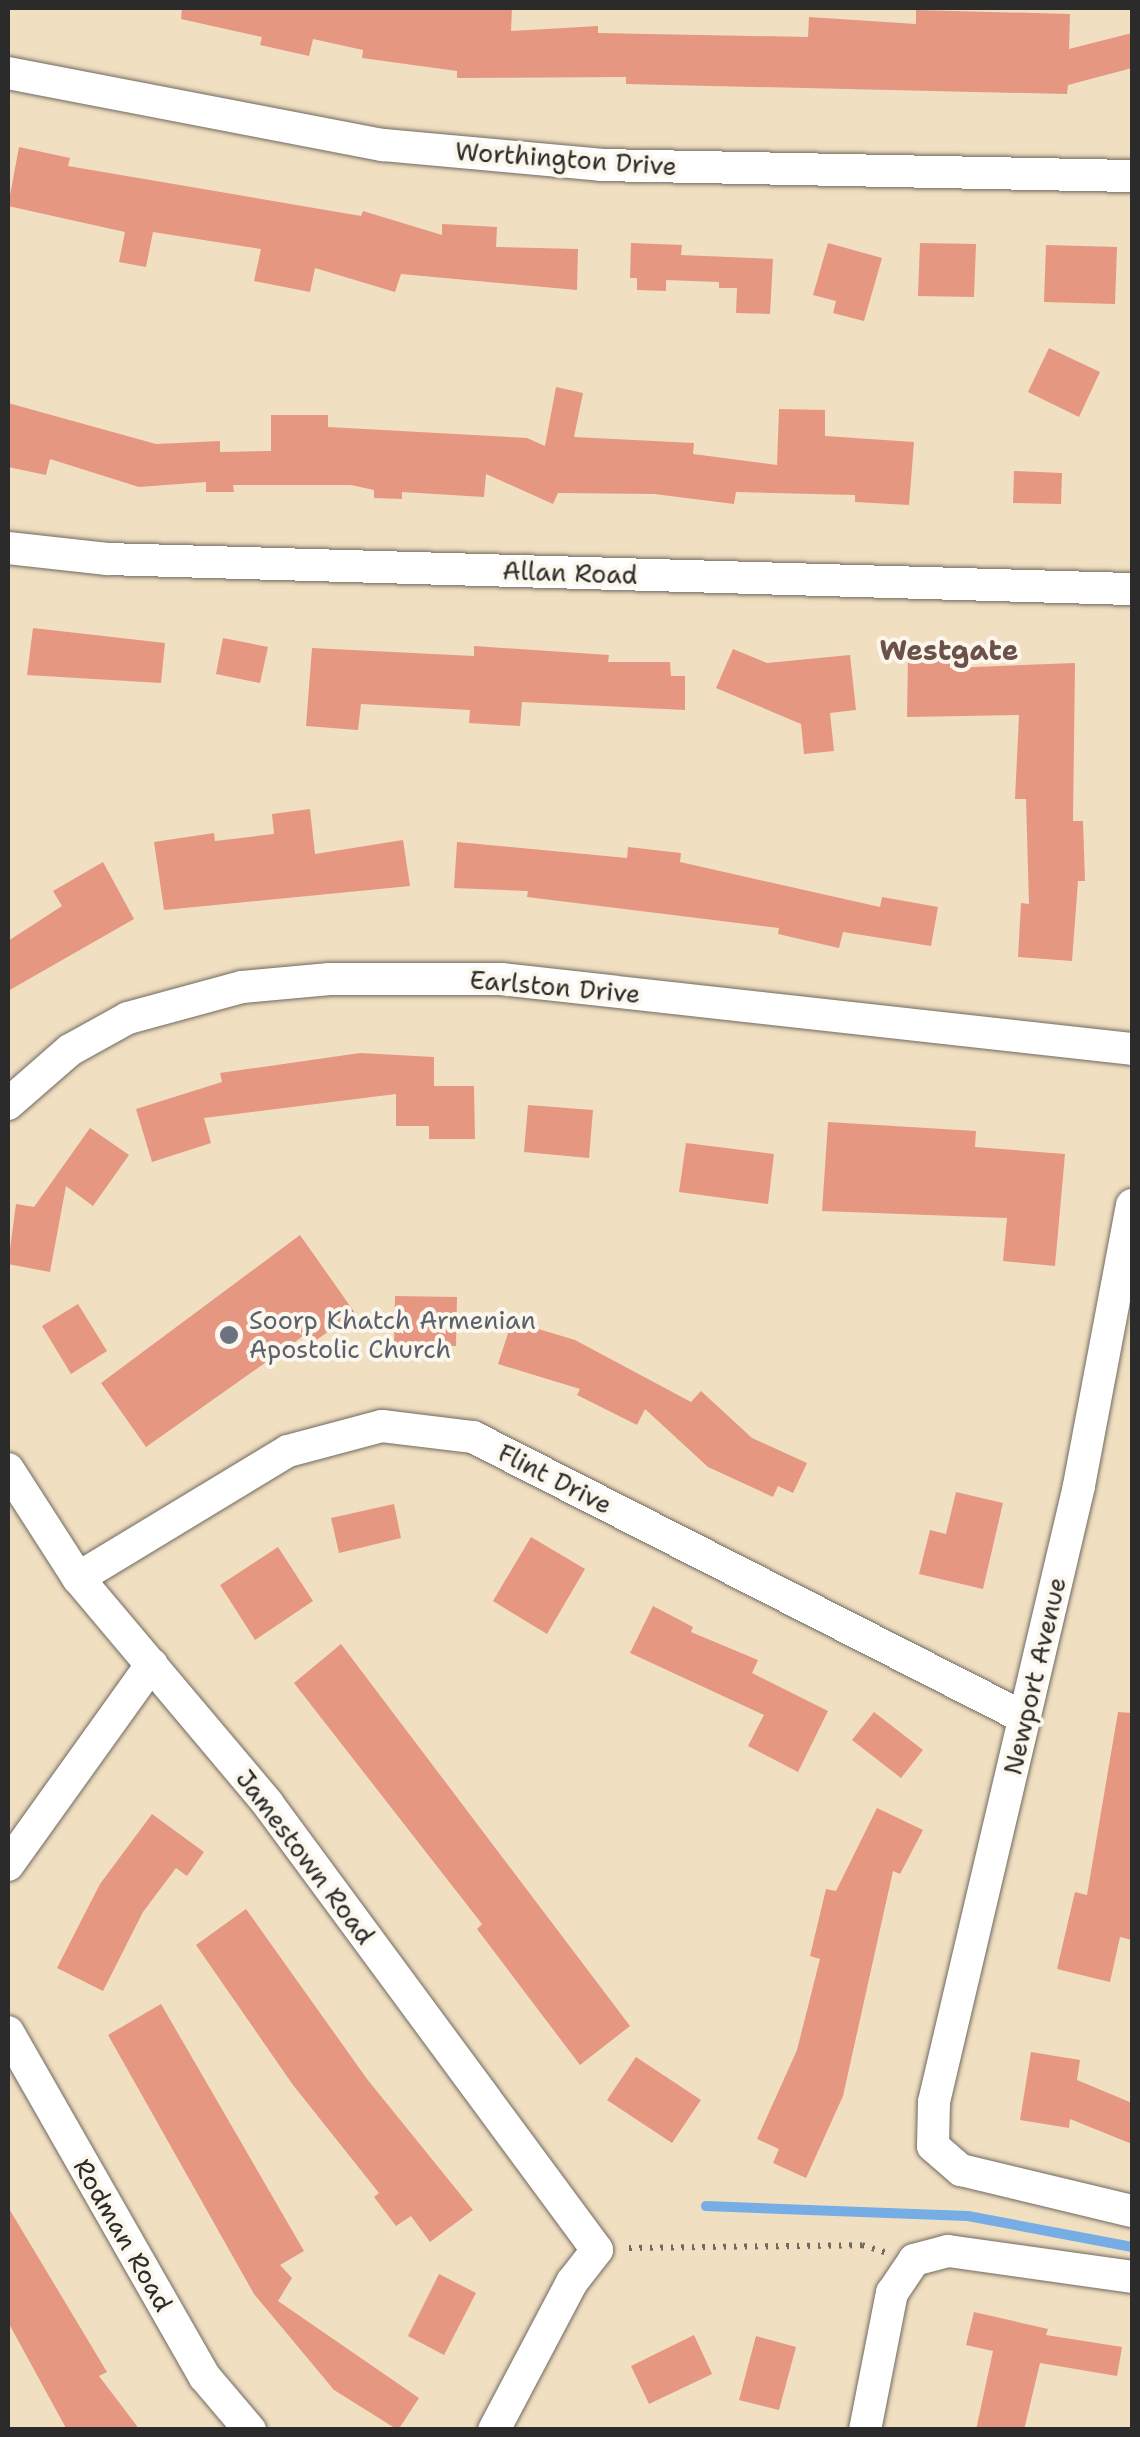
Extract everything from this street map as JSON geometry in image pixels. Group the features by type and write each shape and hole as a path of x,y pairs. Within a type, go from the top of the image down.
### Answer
{"street":[{"name":"Worthington Drive","path":"8,72 423,149 601,165 1132,176"},
{"name":"Allan Road","path":"8,548 107,559 1132,589"},
{"name":"Earlston Drive","path":"8,1104 70,1050 128,1018 242,987 330,980 500,979 1132,1049"},
{"name":"Newport Avenue","path":"1132,1205 1079,1486 934,2102 933,2146 961,2170 1132,2211"},
{"name":"Flint Drive","path":"78,1578 288,1452 382,1426 473,1437 1025,1718"},
{"name":"Jamestown Road","path":"8,1469 78,1578 268,1804 597,2250"},
{"path":"8,1866 152,1664"},
{"name":"Rodman Road","path":"8,2032 205,2377 250,2430"},
{"path":"494,2430 572,2282 597,2250"},
{"path":"865,2430 892,2293 914,2260 964,2252 1132,2277"}],"path":[{"path":"597,2250 862,2245 914,2260"}],"building":[{"path":"182,8 512,8 511,31 598,26 598,33 808,37 809,17 916,24 916,10 1070,14 1069,49 1132,33 1132,68 1068,85 1067,94 626,84 626,77 457,78 457,71 362,58 363,50 313,39 309,56 260,45 262,37 181,19"},
{"path":"19,147 70,158 68,166 361,216 363,211 442,235 442,224 497,227 496,247 578,249 577,290 401,274 395,292 315,268 310,292 254,281 261,249 153,232 146,267 119,262 125,232 8,206"},
{"path":"631,243 682,245 681,255 773,259 770,314 736,313 737,288 719,288 719,282 666,280 666,291 637,290 637,278 630,278"},
{"path":"828,243 882,258 864,321 833,313 836,301 813,295"},
{"path":"920,243 976,244 974,297 918,296"},
{"path":"1046,245 1117,247 1115,304 1044,302"},
{"path":"1049,348 1100,372 1079,417 1028,392"},
{"path":"556,387 583,393 574,437 694,443 693,454 777,465 779,409 825,410 825,436 914,442 909,505 855,502 855,495 736,492 734,504 654,494 558,493 553,504 486,474 484,497 402,492 402,499 374,498 374,490 351,485 233,485 234,492 206,492 206,482 139,487 50,459 46,475 8,467 8,403 156,444 220,441 220,452 271,451 271,415 328,415 328,427 527,438 545,446"},
{"path":"1014,471 1062,473 1061,504 1013,503"},
{"path":"33,628 165,643 161,683 27,675"},
{"path":"223,638 268,647 260,683 216,674"},
{"path":"474,646 609,655 608,662 670,662 671,676 685,676 685,710 522,702 520,726 469,723 470,710 361,704 358,730 306,726 312,648 474,656"},
{"path":"733,649 767,663 850,655 856,710 830,713 834,751 804,754 801,724 716,688"},
{"path":"908,657 950,658 950,668 1075,663 1073,821 1083,821 1085,881 1078,881 1072,961 1018,957 1021,903 1029,904 1026,799 1015,799 1019,715 907,717"},
{"path":"310,809 315,854 403,840 410,886 164,910 154,842 214,833 215,841 274,834 272,814"},
{"path":"457,842 627,858 628,847 681,853 680,862 880,907 882,897 938,907 931,946 843,932 839,948 778,934 779,928 527,897 528,891 454,888"},
{"path":"103,862 134,919 8,991 8,941 62,906 53,891"},
{"path":"360,1053 434,1057 434,1086 474,1086 475,1139 429,1139 429,1126 396,1126 396,1094 204,1118 211,1143 152,1162 136,1109 222,1082 220,1073"},
{"path":"528,1105 593,1110 589,1158 524,1152"},
{"path":"828,1122 976,1131 975,1147 1065,1154 1055,1266 1003,1261 1007,1218 822,1211"},
{"path":"90,1128 129,1155 93,1206 66,1186 50,1272 8,1264 16,1204 34,1207"},
{"path":"686,1143 774,1154 768,1204 679,1192"},
{"name":"Soorp Khatch Armenian Apostolic Church","path":"300,1235 355,1313 312,1343 306,1334 146,1447 101,1383"},
{"path":"395,1296 457,1297 456,1346 394,1345"},
{"path":"78,1304 107,1351 71,1374 42,1326"},
{"path":"512,1321 575,1340 691,1402 701,1391 752,1438 807,1463 793,1493 778,1486 773,1497 708,1467 645,1409 637,1425 577,1395 580,1389 498,1364"},
{"path":"956,1492 1003,1503 983,1589 919,1574 930,1530 946,1534"},
{"path":"394,1504 401,1538 339,1553 331,1518"},
{"path":"531,1537 585,1569 547,1634 493,1601"},
{"path":"278,1547 313,1601 255,1640 220,1585"},
{"path":"653,1606 693,1627 691,1632 758,1660 752,1673 828,1711 798,1772 748,1746 764,1715 630,1653"},
{"path":"341,1644 630,2026 580,2065 477,1929 482,1924 294,1683"},
{"path":"874,1712 923,1750 901,1778 852,1740"},
{"path":"1118,1712 1132,1713 1132,1940 1120,1937 1110,1982 1057,1969 1075,1892 1087,1895"},
{"path":"877,1808 923,1830 900,1874 893,1871 843,2096 806,2178 773,2163 779,2149 757,2139 797,2050 820,1959 810,1956 826,1889 836,1891"},
{"path":"152,1814 204,1852 187,1876 176,1868 143,1912 103,1991 57,1968 100,1884"},
{"path":"246,1909 367,2079 473,2210 430,2242 411,2216 396,2226 374,2197 379,2193 293,2085 196,1945"},
{"path":"161,2004 304,2251 280,2265 292,2278 278,2301 419,2398 398,2430 334,2390 254,2294 108,2035"},
{"path":"1031,2052 1080,2060 1077,2080 1132,2103 1132,2144 1070,2119 1069,2128 1020,2120"},
{"path":"636,2057 701,2100 672,2143 607,2100"},
{"path":"8,2207 107,2372 99,2376 140,2430 67,2430 8,2322"},
{"path":"439,2274 476,2293 444,2355 408,2336"},
{"path":"974,2312 1048,2329 1046,2335 1122,2347 1117,2376 1040,2363 1024,2430 976,2430 993,2351 966,2345"},
{"path":"694,2335 712,2374 649,2404 631,2366"},
{"path":"756,2336 796,2347 779,2410 739,2400"}],"waterway":[{"path":"706,2206 968,2216 1132,2247"}],"place":[{"name":"Soorp Khatch Armenian Apostolic Church","path":"229,1335"}],"district":[{"name":"Westgate","path":"949,650"}]}
